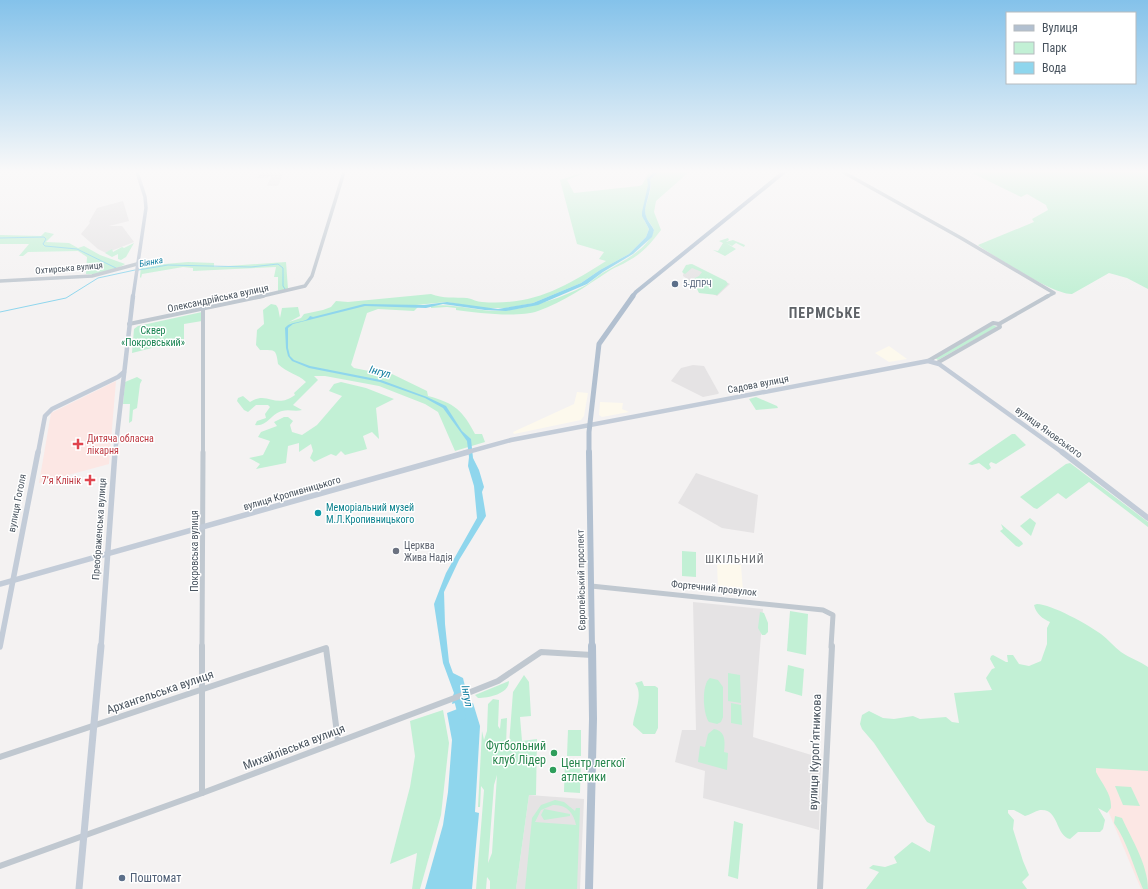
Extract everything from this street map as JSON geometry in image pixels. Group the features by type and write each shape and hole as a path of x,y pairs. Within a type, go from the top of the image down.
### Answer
{"main road":[{"name":"Преображенська вулиця","path":"79,889 108,554 114,461 129,324 145,213"},
{"name":"Європейський проспект","path":"588,889 592,811 592,655 588,469 590,425 601,340 643,285 733,213"},
{"name":"Садова вулиця","path":"590,425 929,360 937,363"},
{"name":"вулиця Яновського","path":"937,363 1070,458 1148,518"},
{"name":"вулиця Гоголя","path":"0,647 44,421 48,412 118,377 124,372"},
{"name":"вулиця Кропивницького","path":"0,584 485,447 511,440 590,425"}],"street":[{"name":"Олександрійська вулиця","path":"129,324 281,293 293,290 308,283 312,276 331,213"},
{"name":"Садова вулиця","path":"917,213 998,259 1054,293 999,324 993,323 929,360"},
{"name":"Охтирська вулиця","path":"0,281 92,276 137,266"},
{"name":"Покровська вулиця","path":"202,793 204,689 203,309"},
{"name":"Садова вулиця","path":"937,363 1000,327 999,324"},
{"name":"Фортечний провулок","path":"591,586 813,608 823,610 833,615"},
{"name":"вулиця Куропʼятникова","path":"820,889 833,615"},
{"name":"Архангельська вулиця","path":"0,757 326,648 338,741"},
{"name":"Михайлівська вулиця","path":"0,866 84,834 202,793 474,691 498,681 541,652 592,655"}],"shaded area":[{"path":"94,213 127,213 129,221 109,226 122,226 134,242 106,253 98,249 81,234 90,223 89,222"},
{"path":"690,264 730,284 717,296 689,282 689,280 683,276 684,269"},
{"path":"889,346 907,359 889,362 875,353"},
{"path":"693,365 704,366 719,393 718,394 703,397 671,381 681,368"},
{"name":"Дитяча обласна лікарня","path":"116,381 109,464 39,483 51,413"},
{"path":"577,392 588,393 584,416 581,420 514,434 513,432 574,404"},
{"path":"600,402 623,403 622,409 629,412 602,417 599,415"},
{"path":"696,473 758,495 754,533 722,528 678,503"},
{"path":"717,562 741,565 743,592 718,590"},
{"path":"693,602 763,609 753,737 821,758 819,830 703,798 705,771 675,762 682,730 696,730"},
{"path":"1088,763 1148,768 1148,889 1141,889"},
{"path":"529,795 584,799 580,889 516,889"}],"green space":[{"path":"569,213 645,213 644,220 649,229 646,237 629,254 600,270 581,283 533,303 506,308 481,308 447,302 416,305 418,307 414,311 378,309 367,313 351,365 354,368 392,374 427,391 428,396 452,405 466,419 475,434 482,434 485,442 455,451 438,412 425,404 379,386 325,376 314,376 318,380 293,405 302,410 287,410 278,412 263,424 255,425 257,421 266,418 265,414 270,407 268,405 256,405 248,412 244,410 237,401 238,398 243,396 250,402 262,398 282,401 295,395 294,393 306,382 278,364 274,351 260,350 256,345 257,330 264,324 263,310 271,304 276,305 278,308 280,318 282,308 298,307 300,316 289,322 301,318 304,314 331,307 336,301 348,302 431,294 444,297 467,298 480,302 517,301 533,298 548,293 576,279 606,261 599,259 604,252 577,244"},
{"path":"645,213 655,213 661,230 638,255 575,293 548,307 530,313 509,315 456,310 456,308 447,307 431,308 431,306 441,305 497,311 517,309 548,301 567,294 586,285 640,249 651,237 654,230"},
{"path":"1042,213 1148,213 1148,289 1127,278 1109,273 1072,294 1064,293 1027,276 978,245 1034,222 1032,219"},
{"path":"45,232 54,234 46,242 69,243 78,248 84,246 100,255 125,264 106,272 86,274 87,257 78,251 28,252 23,256 19,256 29,244 0,244 0,235 41,236"},
{"path":"728,238 729,240 726,242 733,240 745,245 744,247 736,243 732,246 726,243 736,249 725,256 713,250 718,251 723,243 719,241"},
{"path":"134,243 126,257 121,260 118,259 118,254 112,257 105,253 112,249 113,252"},
{"path":"188,262 214,263 214,267 286,262 288,289 278,291 278,277 274,277 276,267 193,271 193,268 183,267 142,274 141,278 140,277 141,266"},
{"path":"692,264 726,281 728,284 717,295 699,293 696,287 689,281 699,276 702,272 692,268 685,274 682,272 686,265"},
{"name":"Сквер «Покровський»","path":"202,312 202,321 184,324 184,340 132,353 134,329 138,326"},
{"path":"993,325 997,327 938,360 935,358"},
{"path":"137,377 142,380 140,384 137,408 133,410 132,421 129,423 130,404 123,404 125,382"},
{"path":"341,382 366,388 394,399 376,408 379,439 372,432 363,436 367,449 345,455 341,451 336,456 331,454 314,462 310,458 313,451 311,444 299,452 299,443 288,446 286,463 256,469 260,464 249,458 263,455 270,441 258,437 261,432 277,426 274,422 284,417 288,417 293,421 290,425 292,432 302,435 317,425 342,396 329,391 334,384"},
{"path":"756,397 777,406 778,408 756,410 749,399"},
{"path":"1012,434 1015,434 1026,445 996,464 991,462 989,464 991,468 988,470 979,463 972,465 968,464"},
{"path":"1070,463 1148,522 1148,527 1089,482 1066,499 1058,493 1037,509 1020,497 1066,464"},
{"path":"1030,518 1036,523 1031,536 1020,526"},
{"path":"1001,524 1023,544 1019,547 1016,546 1000,531 1003,529"},
{"path":"682,551 696,552 696,577 682,576"},
{"path":"1037,604 1051,607 1088,626 1106,638 1118,650 1148,667 1148,771 1096,768 1096,772 1110,798 1111,803 1111,808 1107,813 1098,808 1105,820 1103,829 1100,832 1078,832 1070,839 1065,837 1051,813 1040,810 1025,816 1014,810 1008,810 1008,813 1014,820 1013,829 1029,875 1022,882 1027,889 866,889 879,872 869,868 873,865 885,867 897,863 894,857 912,842 930,852 935,826 927,822 874,743 862,729 860,724 862,715 869,711 883,718 894,719 913,716 920,719 946,717 952,722 959,723 954,693 992,690 986,678 992,669 995,668 990,659 991,656 993,655 1008,662 1007,655 1013,655 1019,664 1029,666 1041,661 1047,644 1047,628 1050,622 1038,614 1034,605"},
{"path":"790,611 808,614 806,655 787,651"},
{"path":"760,612 764,613 768,623 768,632 765,635 762,635 758,628"},
{"path":"788,665 804,669 802,696 785,691"},
{"path":"728,673 740,675 741,703 728,701"},
{"path":"524,675 529,682 531,716 520,717 522,741 537,739 536,795 529,795 516,889 490,889 490,881 487,877 486,889 476,889 484,790 481,786 480,807 478,807 482,731 484,740 487,731 488,704 493,699 499,700 498,726 500,729 501,719 507,718 506,746 509,745 513,692","holes":["497,775 492,853 488,863 494,785"]},
{"path":"710,678 718,680 723,687 723,717 721,722 717,724 709,722 704,707 705,686"},
{"path":"509,681 506,689 502,692 487,697 478,698 475,695"},
{"path":"642,681 644,686 655,686 658,688 658,728 655,734 643,734 633,725 639,698 638,687 635,683"},
{"path":"731,703 741,705 742,725 731,723"},
{"path":"443,710 449,743 441,815 420,889 412,889 417,853 390,864 410,787 415,756 410,721"},
{"path":"714,729 721,732 724,738 724,752 728,753 727,770 698,762 700,746 705,747 708,734"},
{"path":"568,730 581,730 581,756 567,756"},
{"path":"565,759 581,760 580,793 564,792"},
{"path":"1115,786 1131,787 1140,806 1123,805"},
{"path":"555,800 564,802 575,811 576,808 580,808 577,889 525,889 532,818 541,805","holes":["553,805 558,805 569,810 576,825 535,822 541,810"]},
{"path":"544,809 570,814 570,816 544,820 541,815"},
{"path":"1115,816 1122,818 1139,853 1145,871 1148,889 1143,889 1127,847 1114,823"},
{"path":"734,821 743,824 738,879 728,876"}],"water":[{"path":"642,213 645,213 647,220 654,230 652,237 633,254 603,272 587,284 538,305 506,311 485,310 443,304 426,308 365,306 293,324 288,328 288,348 290,356 294,360 310,366 381,380 427,397 446,406 462,431 471,439 473,458 479,470 484,487 482,492 486,516 459,560 444,592 445,624 449,662 453,673 463,678 468,699 452,704 454,693 443,663 434,604 446,573 477,518 474,486 468,466 469,457 467,441 443,408 425,398 380,382 309,368 292,361 288,356 286,348 285,328 291,324 305,320 310,316 313,317 364,304 424,305 447,302 498,309 533,303 581,283 600,270 629,254 646,237 649,229"},
{"path":"473,703 480,726 475,812 479,813 472,889 425,889 443,825 448,792 452,740 447,713"}],"waterway":[{"path":"0,238 44,237 46,239 43,244 45,246 77,249 116,268"},
{"name":"Біянка","path":"138,270 168,265 251,267 278,264 283,268 283,286 285,289"},
{"name":"Біянка","path":"0,312 66,298 98,278 135,270"},
{"name":"Інгул","path":"457,696 462,716"}],"place":[{"name":"5-ДПРЧ","path":"675,284"},
{"name":"Дитяча обласна лікарня","path":"78,444"},
{"name":"7ʼя Клінік","path":"90,480"},
{"name":"Меморіальний музей М.Л.Кропивницького","path":"318,513"},
{"name":"Церква Жива Надія","path":"396,551"},
{"name":"Футбольний клуб Лідер","path":"554,753"},
{"name":"Центр легкої атлетики","path":"553,770"},
{"name":"Поштомат","path":"122,878"}],"district":[{"name":"ПЕРМСЬКЕ","path":"825,313"},
{"name":"ШКІЛЬНИЙ","path":"735,559"}]}
